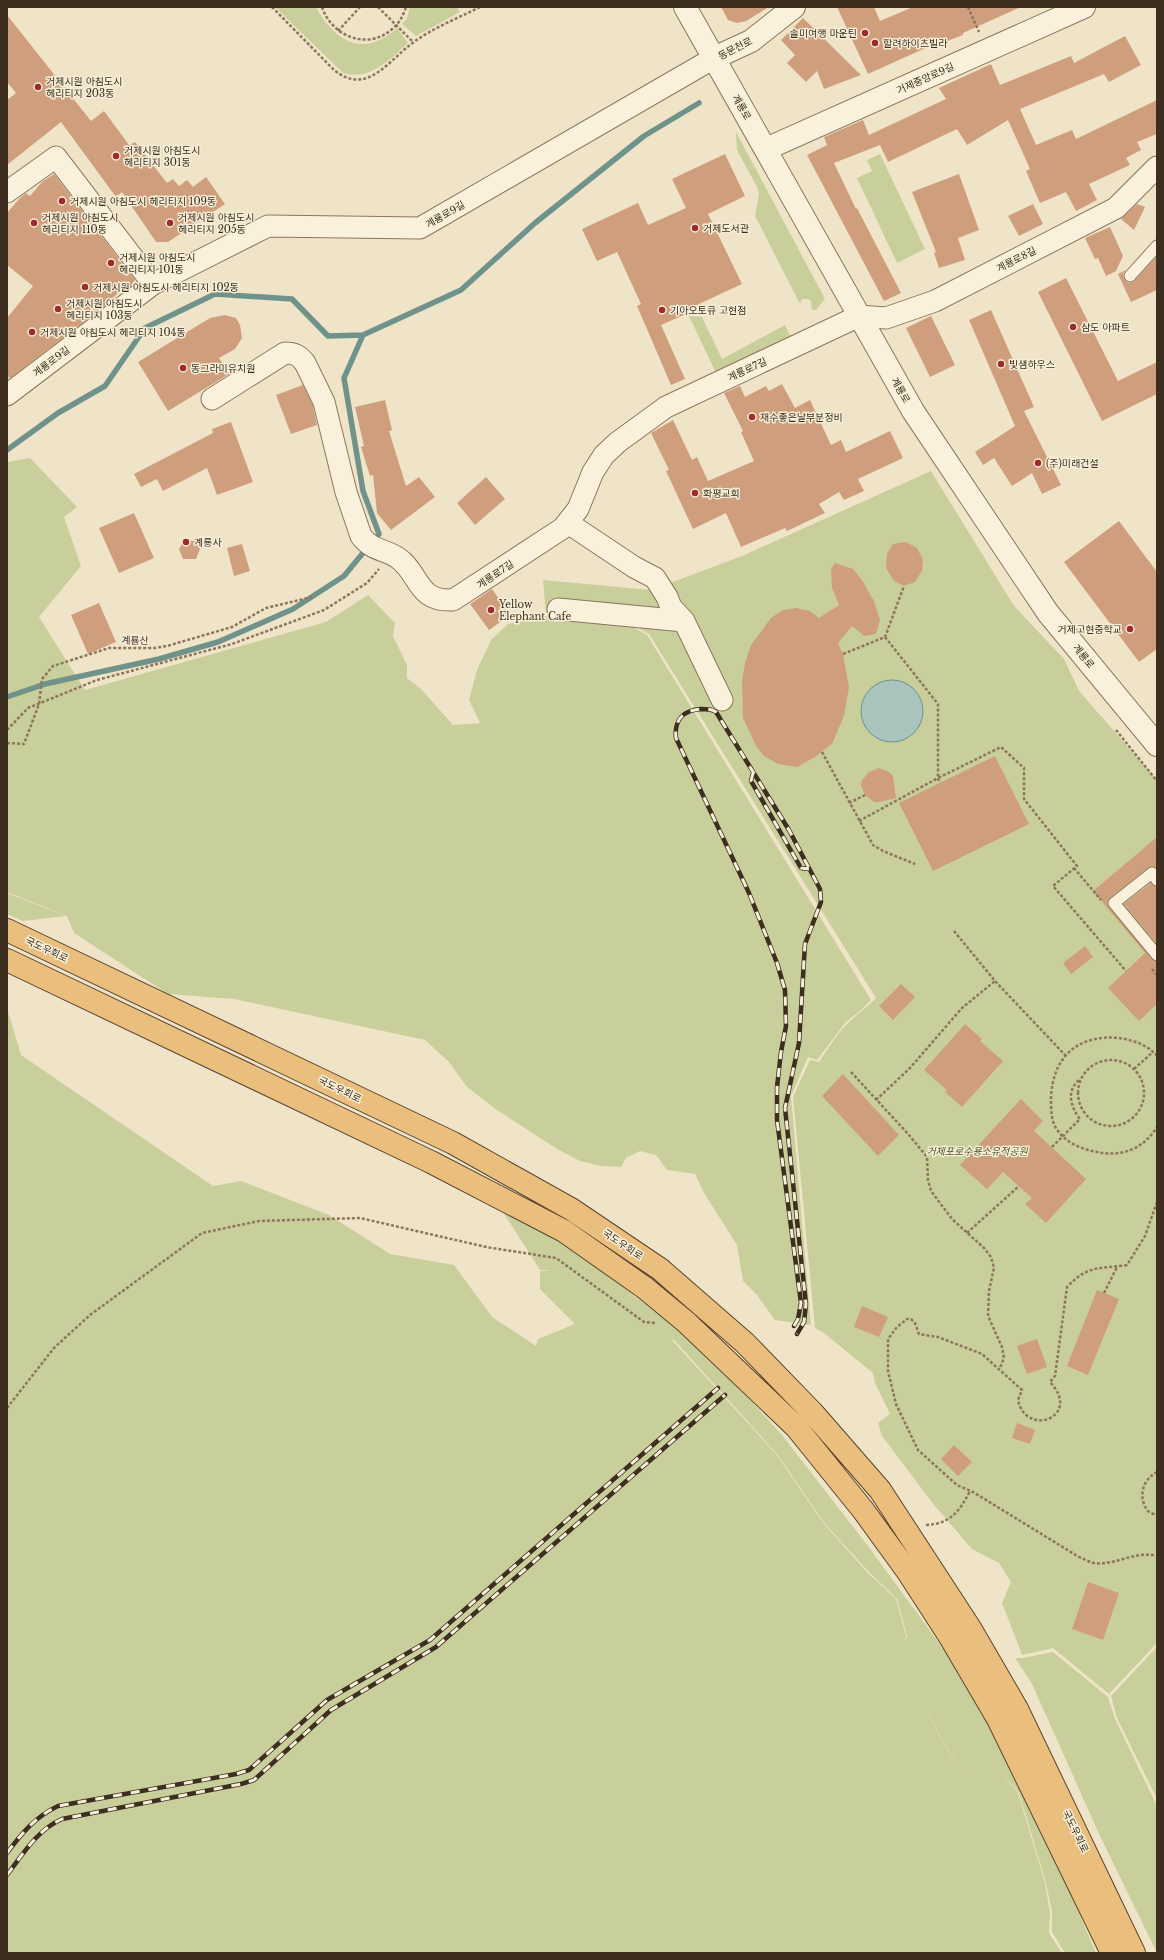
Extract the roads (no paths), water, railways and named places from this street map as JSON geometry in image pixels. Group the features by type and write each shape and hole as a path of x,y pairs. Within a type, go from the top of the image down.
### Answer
{"highway":[{"name":"국도우회로","path":"7,930 453,1143 571,1209 660,1269 744,1343 812,1412 880,1490 970,1628 1017,1709 1134,1953"},
{"name":"국도우회로","path":"12,962 430,1162 564,1231 646,1288 686,1322 796,1428 863,1510 908,1572 950,1637 998,1719 1112,1953"}],"street":[{"name":"계룡로","path":"685,7 913,410 1048,613 1157,745"},
{"name":"동문천로","path":"714,58 751,40 794,7"},
{"name":"거제중앙로9길","path":"766,149 1084,7"},
{"name":"계룡로9길","path":"7,395 153,284 268,226 420,228 714,58"},
{"path":"7,192 56,157 153,284"},
{"name":"계룡로8길","path":"859,316 886,318 935,301 1116,208 1157,167"},
{"name":"계룡로7길","path":"212,399 285,353 292,353 301,357 309,369 324,402 358,531 379,549 403,563 422,590 437,598 453,600 556,533 568,523 578,509 593,472 604,455 666,407 859,316"},
{"path":"568,523 634,567 655,578 667,597 671,607 684,620 722,700"},
{"path":"558,609 684,620"}],"lane":[{"path":"1130,276 1157,246"},
{"path":"1157,880 1152,873 1114,903 1157,955"}],"water":[{"path":"892,680 904,682 914,689 921,699 923,711 921,723 914,733 904,740 892,742 880,740 870,733 863,723 861,711 863,699 870,689 880,682"}],"waterway":[{"path":"373,541 379,534 363,491 344,378 363,335 461,290 535,223 644,136 699,103"},
{"path":"7,450 58,413 105,386 145,328 215,294 292,299 328,336 363,335"},
{"path":"7,697 45,684 159,659 218,642 293,609 344,576 367,548"}],"railway":[{"path":"794,1326 798,1319 801,1303 777,1120 777,1087 786,1026 785,990 777,963 749,893 676,738 678,721 681,717 689,711 701,709 713,710 716,712 789,830 820,889 821,902 805,944 799,1043 785,1108 806,1304 804,1322 797,1334"},
{"path":"753,773 751,781 801,868 809,869"},
{"path":"7,1853 36,1820 58,1806 236,1774 249,1770 327,1700 430,1640 718,1388"},
{"path":"7,1875 31,1843 45,1829 62,1819 241,1784 254,1780 331,1710 436,1647 725,1395"}],"place":[{"name":"솔미여행 마운틴","path":"865,33"},
{"name":"할려하이츠빌라","path":"875,43"},
{"name":"거제시원 아침도시 헤리티지 203동","path":"38,87"},
{"name":"거제시원 아침도시 헤리티지 301동","path":"116,156"},
{"name":"거제시원 아침도시 헤리티지 109동","path":"62,201"},
{"name":"거제시원 아침도시 헤리티지 110동","path":"34,223"},
{"name":"거제시원 아침도시 헤리티지 205동","path":"170,223"},
{"name":"거제도서관","path":"695,228"},
{"name":"거제시원 아침도시 헤리티지 101동","path":"111,263"},
{"name":"거제시원 아침도시 헤리티지 102동","path":"85,287"},
{"name":"거제시원 아침도시 헤리티지 103동","path":"58,309"},
{"name":"기아오토큐 고현점","path":"662,310"},
{"name":"삼도 아파트","path":"1073,327"},
{"name":"거제시원 아침도시 헤리티지 104동","path":"32,332"},
{"name":"빛샘하우스","path":"1001,364"},
{"name":"동그라미유치원","path":"183,368"},
{"name":"재수좋은날부분정비","path":"752,417"},
{"name":"(주)미래건설","path":"1038,463"},
{"name":"화평교회","path":"695,493"},
{"name":"계룡사","path":"186,542"},
{"name":"Yellow Elephant Cafe","path":"491,610"},
{"name":"거제고현중학교","path":"1130,629"}],"park label":[{"name":"거제포로수용소유적공원","path":"977,1151"}]}
